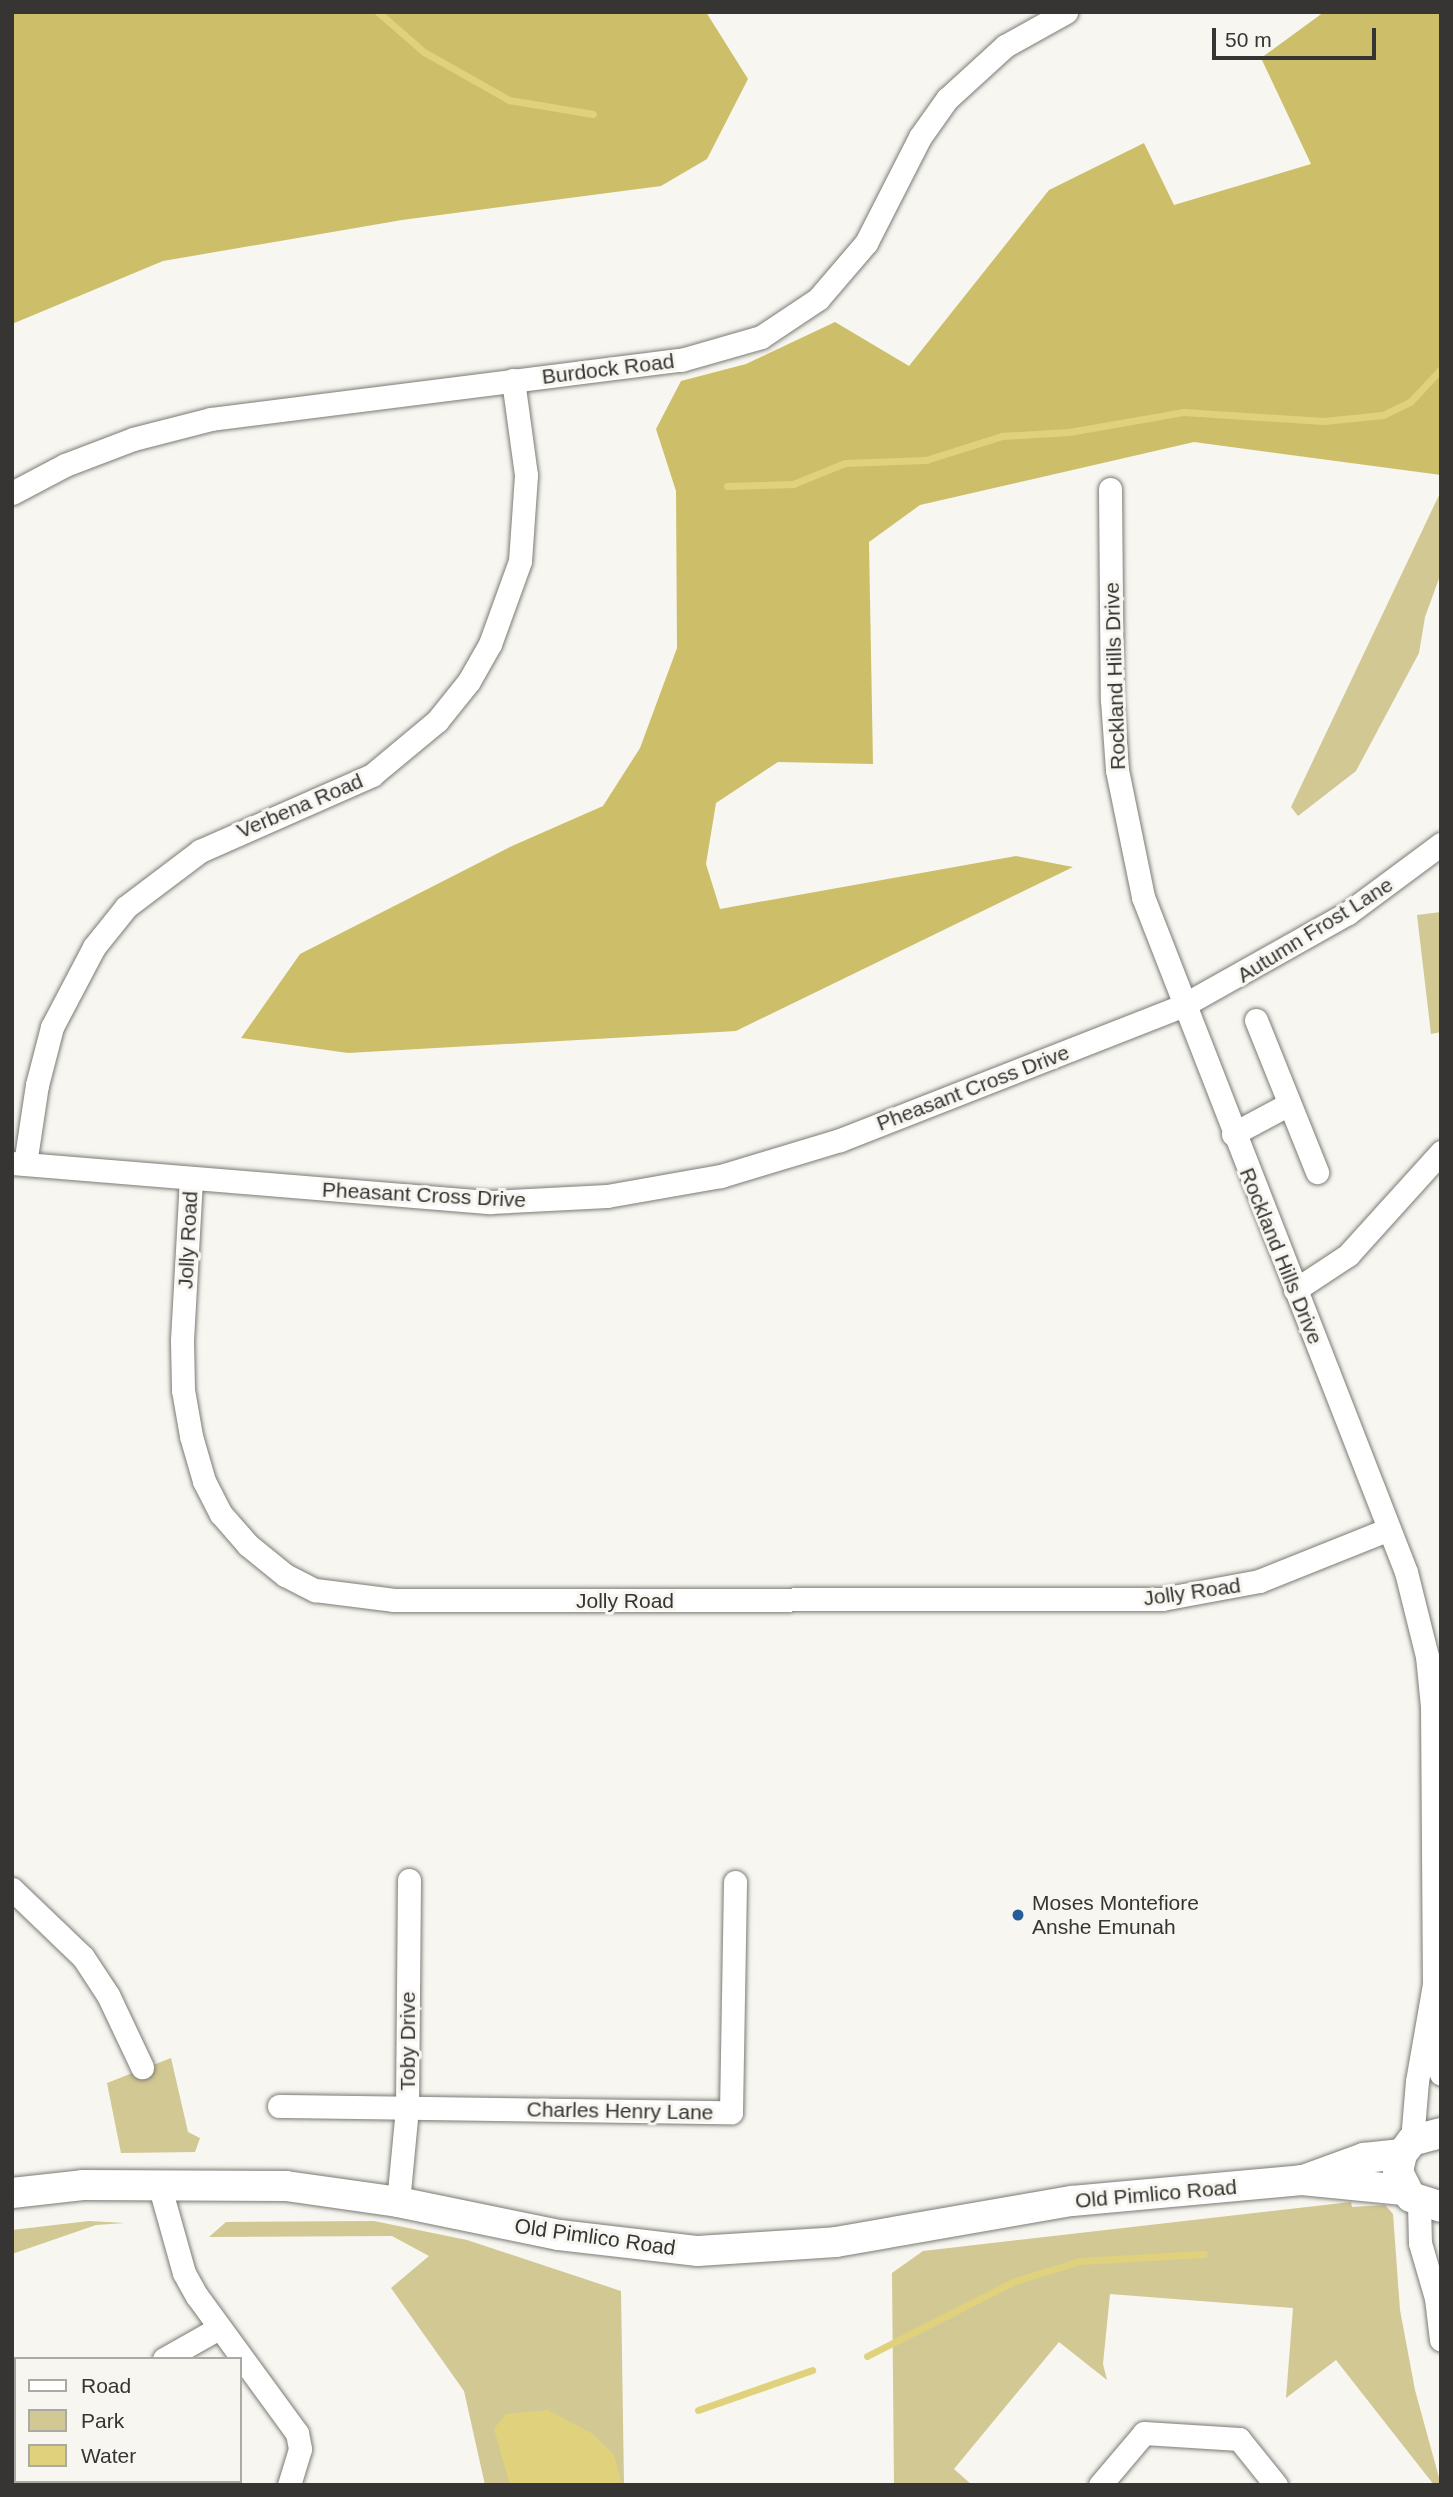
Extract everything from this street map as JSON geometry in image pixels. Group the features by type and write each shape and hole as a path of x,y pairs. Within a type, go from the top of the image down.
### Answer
{"street":[{"name":"Burdock Road","path":"12,493 65,465 133,439 211,419 681,360 724,350 789,322 818,299 866,243 920,136 947,99 1005,46 1066,12"},
{"name":"Verbena Road","path":"18,1164 52,1027 79,969 126,907 200,851 372,775 437,721 469,681 495,634 520,561 526,475 513,380"},
{"name":"Rockland Hills Drive","path":"1110,489 1117,770 1143,897 1182,1006 1389,1529 1419,1614 1427,1656 1437,1763 1437,1984 1417,2081 1407,2147"},
{"name":"Autumn Frost Lane","path":"1182,1006 1348,913 1441,844"},
{"name":"Pheasant Cross Drive","path":"18,1164 490,1202 562,1200 662,1188 721,1176 840,1140 1182,1006"},
{"path":"1256,1020 1317,1172"},
{"path":"1233,1134 1289,1104"},
{"path":"1295,1290 1348,1255 1441,1152"},
{"name":"Jolly Road","path":"191,1179 182,1341 183,1390 191,1436 204,1480 221,1514 248,1545 285,1575 315,1590 394,1601 1150,1600 1259,1581 1389,1529"},
{"name":"Toby Drive","path":"398,2202 407,2108 409,1880"},
{"name":"Charles Henry Lane","path":"279,2106 732,2112 735,1882"},
{"path":"12,1889 83,1957 108,1995 142,2067"},
{"name":"Rockland Hills Drive","path":"1430,2025 1441,2074"},
{"name":"Old Pimlico Road","path":"12,2193 83,2185 286,2186 398,2202 559,2235 698,2251 835,2242 1072,2201 1302,2180 1364,2158 1407,2147 1441,2133"},
{"path":"1407,2147 1398,2172 1421,2200 1420,2244 1436,2298 1441,2340"},
{"name":"Old Pimlico Road","path":"1302,2180 1421,2200"},
{"path":"159,2185 184,2273 241,2357"},
{"path":"1436,2298 1441,2272"},
{"path":"168,2357 219,2328"},
{"path":"242,2359 297,2433 300,2449 289,2485"},
{"path":"1100,2485 1144,2433 1239,2440 1276,2485"},
{"path":"1122,2485 1124,2458"}],"green space":[{"path":"1441,491 1441,573 1425,617 1419,653 1356,771 1298,816 1291,807"},
{"path":"1441,912 1441,1032 1431,1034 1417,915"},
{"path":"171,2058 188,2132 200,2138 195,2152 121,2153 107,2083"},
{"path":"1351,2202 1352,2207 1385,2205 1393,2214 1400,2310 1415,2390 1441,2485 1434,2485 1336,2360 1286,2398 1293,2308 1110,2294 1103,2364 1107,2380 1059,2342 954,2469 972,2485 894,2485 892,2273 923,2251"},
{"path":"89,2221 125,2223 96,2225 12,2254 12,2230"},
{"path":"374,2221 467,2240 621,2291 624,2485 485,2485 464,2391 391,2288 429,2256 392,2236 209,2237 226,2222"}],"shaded area":[{"path":"12,12 706,12 748,79 707,159 661,186 402,220 163,261 12,324"},
{"path":"1324,12 1441,12 1441,475 1194,442 920,505 869,542 873,764 778,762 716,803 706,864 720,909 1016,856 1073,867 736,1031 348,1053 241,1038 300,954 512,846 603,806 640,748 677,648 676,491 656,429 681,381 746,364 835,322 909,366 1049,190 1144,143 1174,205 1311,164 1261,58"}],"water":[{"path":"548,2410 593,2434 614,2455 622,2485 510,2485 494,2429 506,2414"}],"waterway":[{"path":"378,12 424,52 509,100 593,114"},
{"path":"727,486 793,484 845,463 926,460 1002,436 1069,432 1184,412 1324,421 1383,415 1410,402 1441,369"},
{"path":"867,2356 1015,2281 1080,2261 1204,2254"},
{"path":"698,2410 812,2370"}],"place":[{"name":"Moses Montefiore Anshe Emunah","path":"1018,1915"}]}
